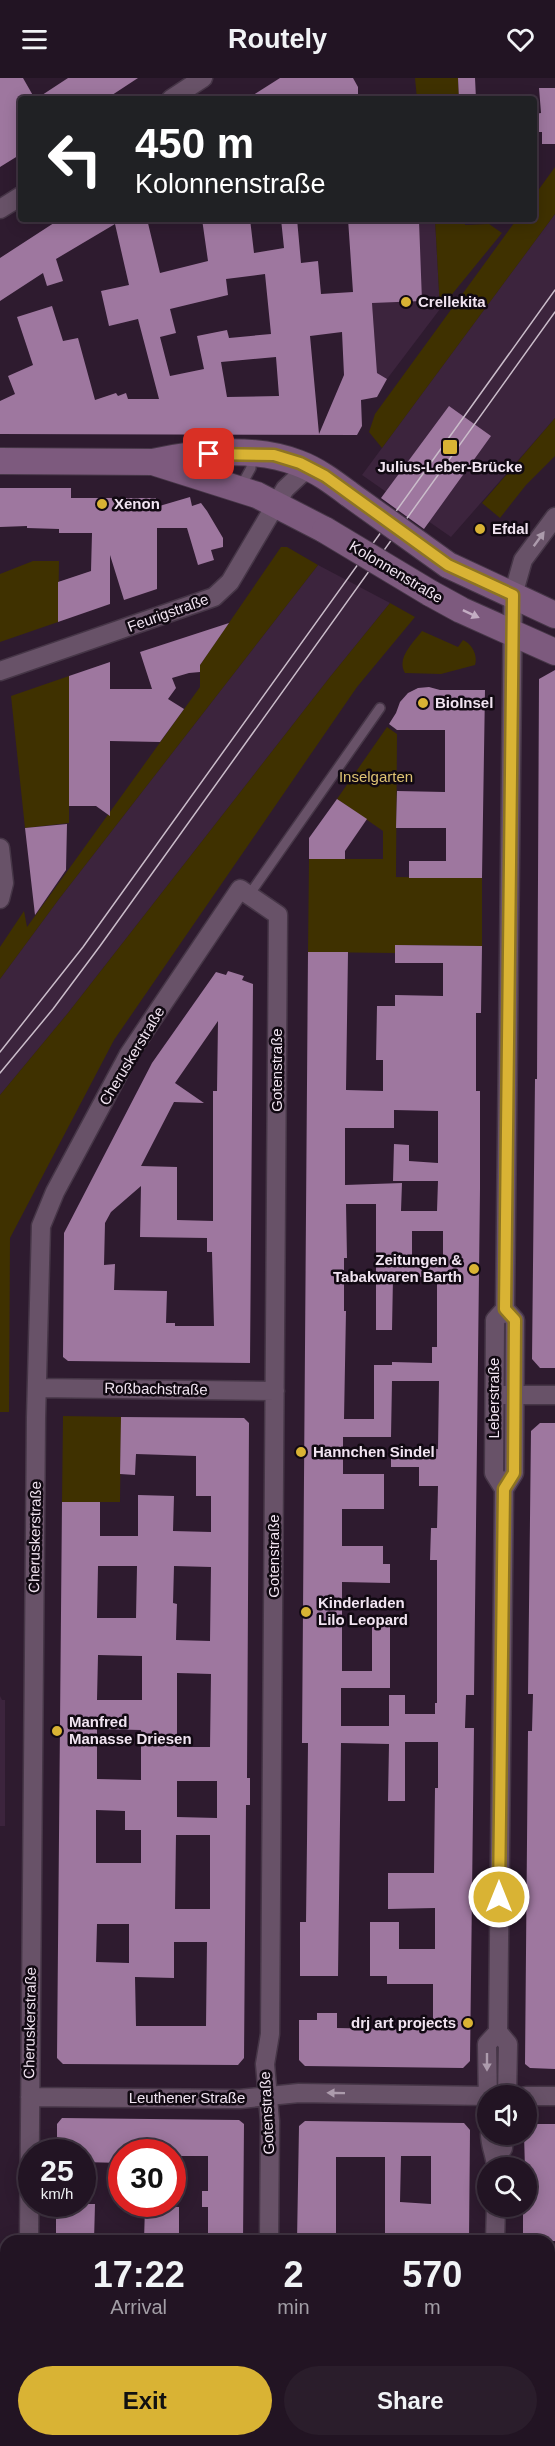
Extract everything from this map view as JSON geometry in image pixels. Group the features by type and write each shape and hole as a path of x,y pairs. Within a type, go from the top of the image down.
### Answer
{"main road":[{"name":"Kolonnenstraße","path":"0,461 153,462 209,454 274,455 313,469 448,565 555,615"},
{"name":"Kolonnenstraße","path":"153,462 240,488 276,504 325,530 430,593 512,634 555,652"}],"street":[{"path":"176,96 203,78"},
{"path":"0,209 18,198"},
{"name":"Feurigstraße","path":"0,671 214,597 230,582 285,489 292,480 313,469"},
{"name":"Leberstraße","path":"504,1489 494,1473 494,1395 495,1320 505,1309 513,595 520,566 555,517"},
{"path":"0,848 4,883 1,896"},
{"name":"Cheruskerstraße","path":"29,2235 40,1226 55,1192 129,1054 245,892"},
{"name":"Gotenstraße","path":"245,892 278,915 270,2034 265,2064 270,2121 269,2235"},
{"name":"Leberstraße","path":"505,1309 515,1320 514,1473 504,1489 498,2032 508,2044 507,2085"},
{"name":"Roßbachstraße","path":"37,1388 275,1391"},
{"path":"494,1395 555,1395"},
{"name":"Leberstraße","path":"487,2085 487,2044 498,2032"},
{"name":"Leuthener Straße","path":"30,2097 240,2099 299,2093 477,2096"},
{"path":"537,2096 555,2096"},
{"path":"495,2235 496,2217"}],"lane":[{"path":"240,488 251,468 252,454"},
{"name":"Cheruskerstraße","path":"245,892 380,708"}],"shaded area":[{"path":"555,214 555,418 451,537 362,475"},
{"name":"Crellekita","path":"366,222 435,222 440,309 387,379 377,373"},
{"path":"318,565 390,603 68,1013 0,1095 0,979 59,899"},
{"path":"0,1696 2,1700 5,1700 5,1826 0,1826"}],"green space":[{"path":"415,78 458,78 459,96 417,96"},
{"path":"555,167 555,214 382,448 369,432 375,414 515,222 537,222 537,192"},
{"path":"435,222 465,222 465,225 489,224 502,233 440,309"},
{"path":"555,418 555,456 526,485 500,518 482,503"},
{"path":"281,547 287,547 318,565 59,899 0,979 0,947 24,911 27,927 200,687 200,665"},
{"path":"33,561 59,561 58,622 0,642 0,574"},
{"path":"390,603 415,617 357,687 114,1040 10,1238 9,1412 0,1412 0,1095 68,1013"},
{"path":"422,631 458,647 463,640 472,647 475,654 475,665 441,674 405,673 404,656"},
{"path":"69,676 69,823 25,828 11,696"},
{"name":"Inselgarten","path":"387,727 397,734 396,877 482,878 482,946 396,945 395,953 308,952 309,859 383,859 383,831 337,799"},
{"path":"63,1416 121,1417 120,1502 62,1502"}],"building":[{"path":"0,78 23,78 33,96 18,96 18,156 0,167"},
{"path":"68,78 138,78 111,96 41,96"},
{"path":"280,78 353,78 358,87 358,96 252,96"},
{"path":"458,78 475,78 476,96 459,96"},
{"path":"539,88 555,88 555,144 542,144 542,132 537,132 537,114 541,113"},
{"path":"55,222 148,222 160,273 208,261 202,222 250,222 254,253 284,248 281,222 297,222 301,263 318,261 321,294 353,292 348,222 419,222 422,301 372,303 377,373 387,379 377,397 361,400 362,426 357,435 0,434 0,401 15,394 8,376 33,365 17,317 52,306 63,341 78,338 95,400 116,393 118,396 126,393 128,399 159,399 138,319 109,326 101,291 129,285 115,224 56,259 63,281 47,286 43,273 0,301 0,258","holes":["265,274 271,334 229,338 227,330 197,336 204,369 170,376 160,337 176,333 170,309 228,295 226,279","342,332 344,375 319,434 310,336","276,357 279,396 227,397 221,362"]},
{"path":"449,406 491,436 424,529 381,498"},
{"path":"0,488 71,488 71,498 156,498 156,507 190,497 192,506 201,503 207,511 223,538 223,547 211,550 214,560 198,565 187,528 157,528 157,589 124,600 110,555 110,604 58,622 58,582 91,571 92,533 59,533 59,529 27,528 27,526 0,527"},
{"path":"229,623 200,665 200,672 172,678 176,688 168,699 184,709 160,742 110,741 110,816 96,806 69,806 69,676 110,662 110,689 152,689 140,652"},
{"path":"555,670 555,1368 540,1368 532,1359 535,1079 537,1079 539,679"},
{"path":"429,687 440,690 485,690 482,878 409,878 409,861 446,861 446,828 396,828 397,791 445,792 445,730 397,730 389,724 400,702 408,693 418,688"},
{"path":"337,799 367,819 345,851 345,859 309,859 309,838"},
{"path":"67,824 66,870 35,915 25,828"},
{"path":"395,945 482,946 481,1013 476,1013 476,1091 480,1091 480,1189 474,1695 466,1695 465,1728 474,1728 470,2061 463,2068 305,2066 299,2060 299,2020 317,2020 317,2013 337,2013 337,2028 433,2030 433,1984 387,1984 387,1976 370,1976 370,1922 399,1922 399,1949 435,1949 435,1908 388,1909 388,1873 434,1873 438,1742 405,1742 405,1801 388,1801 389,1744 341,1743 338,1976 300,1976 300,1922 306,1922 308,1743 302,1743 308,952 348,952 346,1090 383,1091 383,1060 376,1060 377,1006 395,1006 395,995 443,996 443,963 395,963","holes":["394,1110 438,1111 438,1163 409,1161 409,1145 394,1144 393,1181 438,1181 437,1211 401,1211 402,1183 345,1185 345,1128 394,1128","346,1204 376,1204 376,1330 392,1330 393,1277 437,1277 437,1347 432,1347 432,1363 392,1362 392,1365 374,1365 374,1419 344,1419 346,1311 344,1311 344,1258 347,1258","412,1231 443,1231 443,1261 412,1262","392,1381 439,1381 438,1449 391,1448 391,1467 419,1467 419,1486 438,1486 437,1528 431,1528 430,1560 437,1560 437,1703 435,1703 435,1714 405,1714 405,1695 389,1695 389,1726 341,1726 341,1688 390,1688 390,1618 372,1618 372,1671 342,1671 342,1582 390,1583 390,1564 383,1564 383,1546 342,1546 342,1509 384,1509 384,1474 343,1474 343,1437 391,1437"]},
{"path":"228,971 244,976 242,980 253,984 250,1363 68,1361 63,1357 64,1233 152,1063 216,972 226,975","holes":["218,1021 217,1091 213,1091 213,1221 177,1220 177,1167 141,1166 174,1102 204,1103 175,1083","141,1186 140,1237 207,1238 207,1252 212,1252 214,1326 175,1326 175,1323 166,1323 167,1291 114,1290 115,1264 104,1265 105,1223 111,1212"]},
{"path":"121,1417 244,1418 249,1423 247,1778 250,1778 250,1805 246,1805 244,2058 238,2065 63,2064 57,2058 62,1502 100,1502 100,1536 138,1536 138,1495 174,1496 173,1531 211,1532 211,1496 196,1496 196,1456 136,1454 135,1475 120,1474","holes":["98,1566 137,1566 136,1618 97,1618","174,1566 211,1567 210,1641 176,1640 177,1604 173,1603","98,1655 142,1656 142,1700 97,1700","177,1673 211,1674 210,1747 177,1747","97,1729 141,1730 141,1780 97,1779","177,1781 217,1781 217,1818 177,1817","96,1810 125,1811 125,1830 141,1830 141,1863 96,1863","176,1835 210,1835 210,1909 175,1909","97,1924 129,1924 129,1963 96,1962","174,1942 207,1942 206,2026 136,2026 135,1977 174,1978"]},
{"path":"540,1423 555,1423 555,2069 530,2068 525,2064 528,1731 532,1731 533,1694 528,1694 531,1431"},
{"path":"62,2118 239,2120 244,2124 243,2235 208,2235 208,2207 202,2207 202,2191 208,2191 208,2156 186,2156 186,2139 108,2139 108,2163 96,2162 96,2139 57,2139 57,2124"},
{"path":"305,2121 464,2123 470,2130 469,2235 385,2235 385,2157 336,2157 336,2235 297,2235 299,2126","holes":["401,2156 431,2156 431,2204 400,2202"]},
{"path":"537,2124 555,2124 555,2235 523,2235 523,2217 537,2217 537,2157 525,2157 524,2145 537,2145"},
{"path":"56,2217 95,2217 94,2235 56,2235"},
{"path":"145,2217 179,2217 179,2235 144,2235"}],"tram line":[{"path":"0,1052 83,947 555,290"},
{"path":"0,1073 53,1009 100,946 555,312"}],"place":[{"name":"Crellekita","path":"406,302"},
{"name":"Julius-Leber-Brücke","path":"450,447"},
{"name":"Xenon","path":"102,504"},
{"name":"Efdal","path":"480,529"},
{"name":"BioInsel","path":"423,703"},
{"name":"Zeitungen & Tabakwaren Barth","path":"474,1269"},
{"name":"Hannchen Sindel","path":"301,1452"},
{"name":"Kinderladen Lilo Leopard","path":"306,1612"},
{"name":"Manfred Manasse Driesen","path":"57,1731"},
{"name":"drj art projects","path":"468,2023"}],"route":[{"path":"209,454 274,455 313,469 448,565 513,595 505,1309 515,1320 514,1473 504,1489 499,1897"}]}
